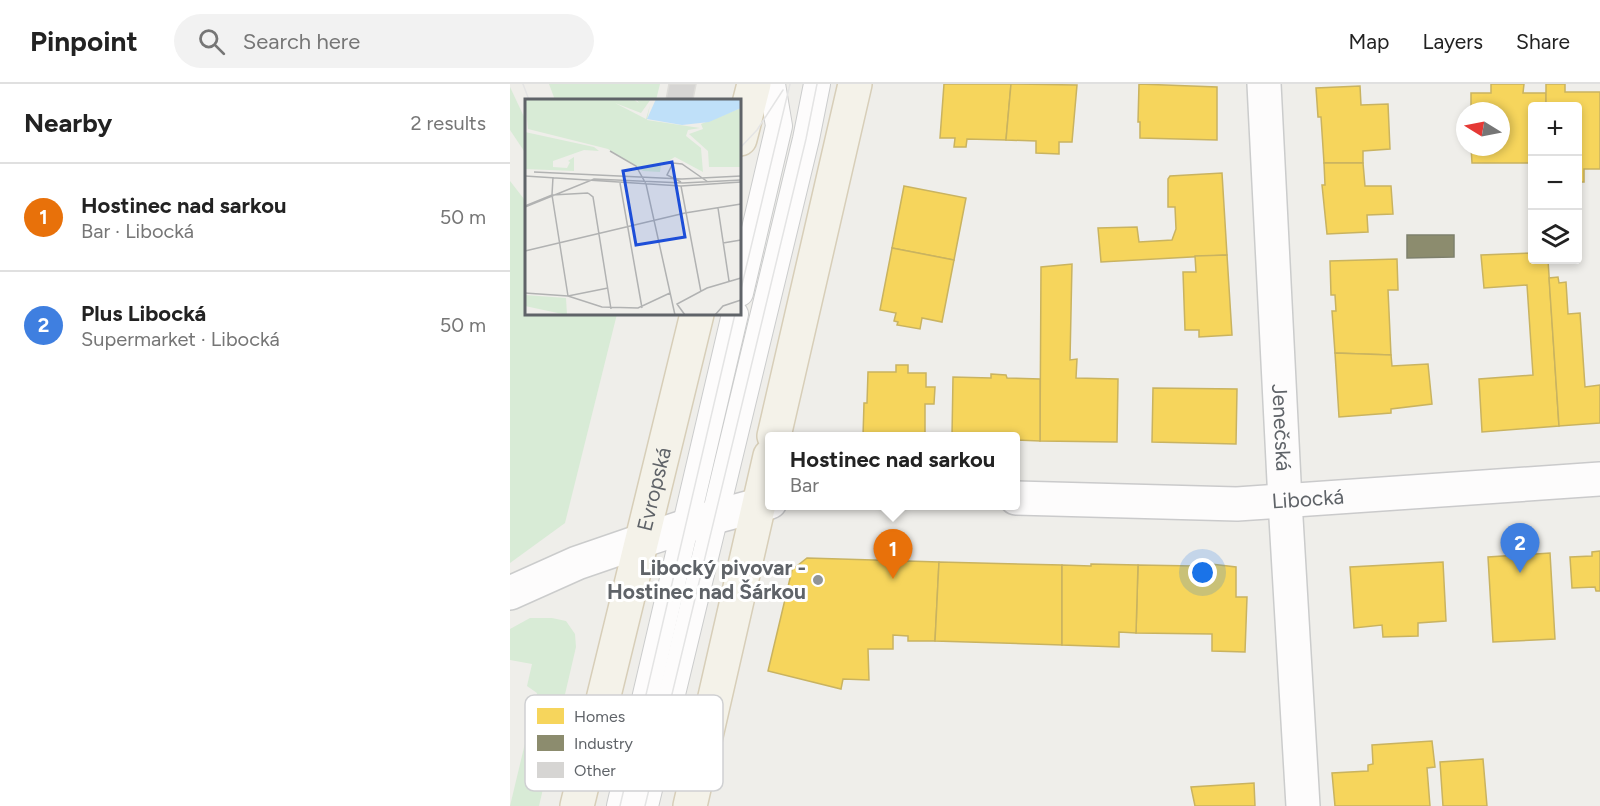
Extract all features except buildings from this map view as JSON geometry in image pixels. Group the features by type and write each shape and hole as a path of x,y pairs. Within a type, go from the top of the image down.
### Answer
{"main road":[{"path":"741,135 754,84"},
{"path":"775,432 855,84"},
{"name":"Evropská","path":"604,695 697,315"},
{"path":"717,695 765,503"},
{"name":"Evropská","path":"577,806 581,791"},
{"path":"690,806 694,791"}],"street":[{"name":"Jenečská","path":"1264,84 1303,806"},
{"name":"Libocká","path":"1020,498 1237,504 1600,479"},
{"path":"510,592 577,563 714,517 765,503"}],"lane":[{"path":"741,289 780,126 772,84"},
{"path":"672,695 806,139 817,84"},
{"path":"645,695 735,315"},
{"path":"620,806 623,791"},
{"path":"645,806 649,791"}],"green space":[{"path":"549,84 660,84 656,99 555,99"},
{"path":"510,87 525,119 525,152 510,130"},
{"path":"510,181 524,199 525,315 617,315 565,523 510,563"},
{"path":"530,618 552,618 566,621 575,634 576,647 565,695 537,695 527,686 532,664 510,660 510,629"},
{"path":"525,743 525,791 542,791 539,806 510,806"}],"tram line":[{"path":"523,84 529,99"},
{"path":"741,289 790,84"},
{"path":"672,695 806,139 817,84"},
{"path":"741,147 757,130 783,90"},
{"path":"646,695 735,315"},
{"path":"620,806 624,791"},
{"path":"645,806 649,791"}],"place":[{"name":"Plus Libocká","path":"1520,573"},
{"name":"Hostinec nad sarkou","path":"893,579"},
{"name":"Libocký pivovar - Hostinec nad Šárkou","path":"818,580"}]}
